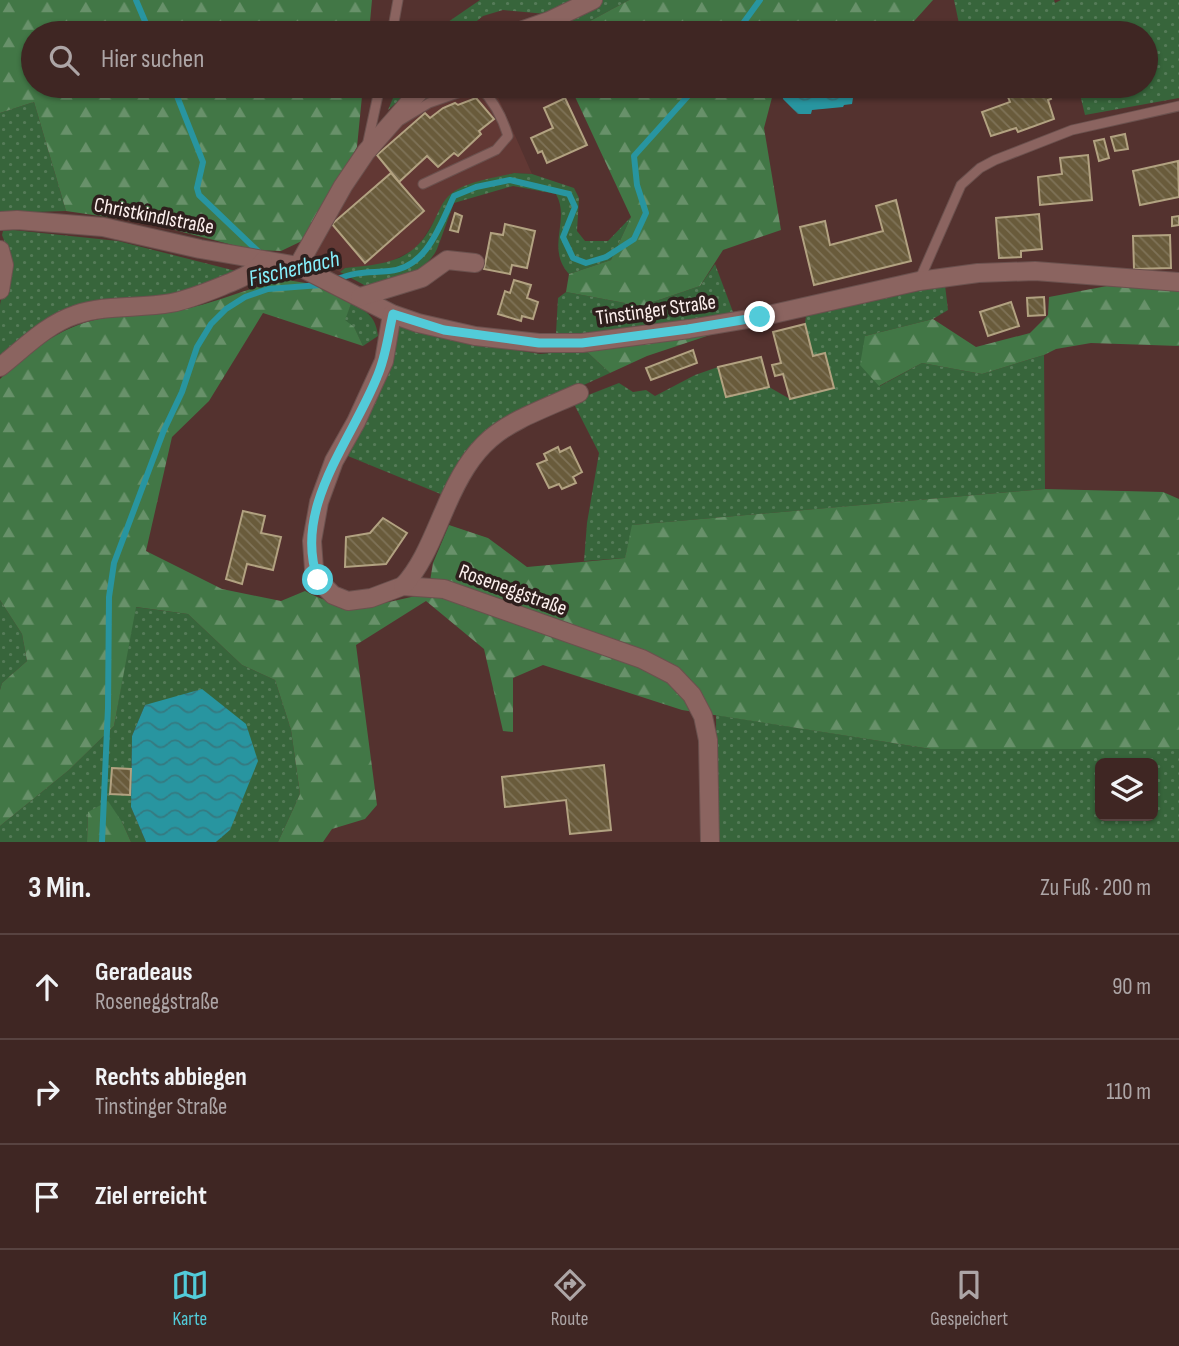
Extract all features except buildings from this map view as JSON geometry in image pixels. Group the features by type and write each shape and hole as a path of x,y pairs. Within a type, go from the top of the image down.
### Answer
{"street":[{"path":"550,21 593,0"},
{"path":"307,270 343,186 366,152 413,98"},
{"name":"Christkindlstraße","path":"0,221 103,227 307,270"},
{"path":"0,250 4,265 0,290"},
{"path":"355,295 422,278 447,260 475,263"},
{"path":"0,367 51,326 73,315 97,309 170,303 194,297 242,277 260,266 263,261"},
{"name":"Tinstinger Straße","path":"307,270 393,314 444,330 539,343 582,343 688,329 760,317 919,281 978,273 1035,271 1179,282"},
{"name":"Roseneggstraße","path":"393,314 384,361 325,484 314,524 312,557 318,580 333,595 348,601 371,598 403,586 444,589 642,659 673,675 692,695 703,716 708,740 710,842"},
{"path":"403,586 416,570 460,476 484,443 500,429 518,419 579,393"}],"lane":[{"path":"394,21 398,0"},
{"path":"366,152 377,98"},
{"path":"385,130 429,103 443,98"},
{"path":"423,184 496,150 508,136 503,120 490,98"},
{"path":"919,281 961,185 980,168 1072,130 1179,106"}],"shaded area":[{"path":"433,98 498,98 532,174 514,173 453,192 417,248 390,262 345,268 340,272 312,258 367,161 416,105"}],"green space":[{"path":"0,0 372,0 370,21 21,21 21,98 362,98 357,147 304,240 281,251 252,250 148,223 66,211 34,102 0,113"},
{"path":"480,0 629,0 590,21 542,21 546,14 503,10 483,16 477,21 449,21"},
{"path":"629,0 933,0 914,21 590,21"},
{"path":"954,0 1054,0 1055,3 1061,0 1179,0 1179,98 1085,115 1081,98 1158,98 1158,21 958,21"},
{"path":"393,98 402,98 388,110"},
{"path":"576,98 772,98 764,128 781,230 723,250 700,286 641,306 566,292 569,274 611,260 631,217"},
{"path":"34,102 66,211 0,213 0,113"},
{"path":"514,173 532,174 574,188 579,198 577,231 585,241 608,241 631,217 611,260 569,274 559,254 561,214 556,194 513,186 454,203 432,258 406,275 366,286 340,272 345,268 384,263 406,254 424,238 443,203 452,193 473,183"},
{"path":"3,231 118,241 236,271 204,287 171,294 85,303 59,311 0,356 0,305 7,261 2,235"},
{"path":"715,264 733,312 689,322 602,335 556,333 558,298 566,292 641,306 700,286"},
{"path":"287,280 312,284 351,304 345,320 354,327 363,346 263,313 209,401 172,437 146,551 222,589 281,601 305,591 336,603 365,605 428,593 433,563 449,525 488,538 527,567 625,558 632,525 1045,489 1163,492 1179,499 1179,749 931,749 682,710 543,665 513,678 513,732 503,731 484,649 426,601 356,645 377,805 365,819 332,829 323,842 278,842 300,794 291,730 275,680 242,665 188,614 136,607 114,726 69,770 0,826 0,690 2,683 27,661 22,634 0,600 0,379 45,342 84,323 110,317 184,309"},
{"path":"945,285 948,310 933,319 865,336 880,386 922,363 982,374 1044,355 1045,489 633,525 625,558 584,561 587,523 599,453 575,406 578,399 619,383 633,392 646,390 655,396 695,375 718,367 726,397 769,387 790,399 834,388 825,353 813,356 805,324 806,316"},
{"path":"1107,286 1179,291 1179,346 1091,343 1056,349 982,374 922,363 879,386 860,365 865,336 933,319 976,347 1030,333 1048,315 1049,297"},
{"path":"351,304 370,316 377,330 378,336 363,346 354,328 344,320"},
{"path":"403,326 436,337 540,354 585,350 610,373 507,420 443,495 343,454 397,328"},
{"path":"725,330 647,356 610,373 585,350"},
{"path":"0,600 22,634 27,661 2,683 0,690"},
{"path":"135,607 188,614 242,665 275,680 291,730 300,794 278,842 216,842 230,830 145,705 132,736 131,807 146,842 131,842 122,822 88,813 87,842 0,842 0,826 69,770 114,726"},
{"path":"716,715 931,749 1179,749 1179,842 717,842"},
{"path":"108,801 131,842 87,842 88,812"}],"water":[{"path":"853,98 852,104 812,110 811,114 798,114 783,99"},
{"path":"202,689 246,724 258,761 230,830 216,842 146,842 131,807 132,736 145,705"}],"waterway":[{"path":"136,0 145,21"},
{"name":"Fischerbach","path":"745,21 760,0"},
{"path":"178,98 203,162 197,188 199,195 262,255"},
{"name":"Fischerbach","path":"335,280 356,274 389,271 413,262 423,254 437,232 454,196 476,187 510,180 569,194 575,207 563,237 573,258 586,263 606,257 634,239 646,213 637,185 634,156 686,98"},
{"name":"Fischerbach","path":"102,842 108,708 109,597 114,563 164,430 182,392 197,347 211,324 226,309 245,297 268,289 321,285"}],"route":[{"path":"318,580 312,557 314,524 319,502 334,461 356,422 384,361 393,314 444,330 539,343 582,343 760,317"}]}
